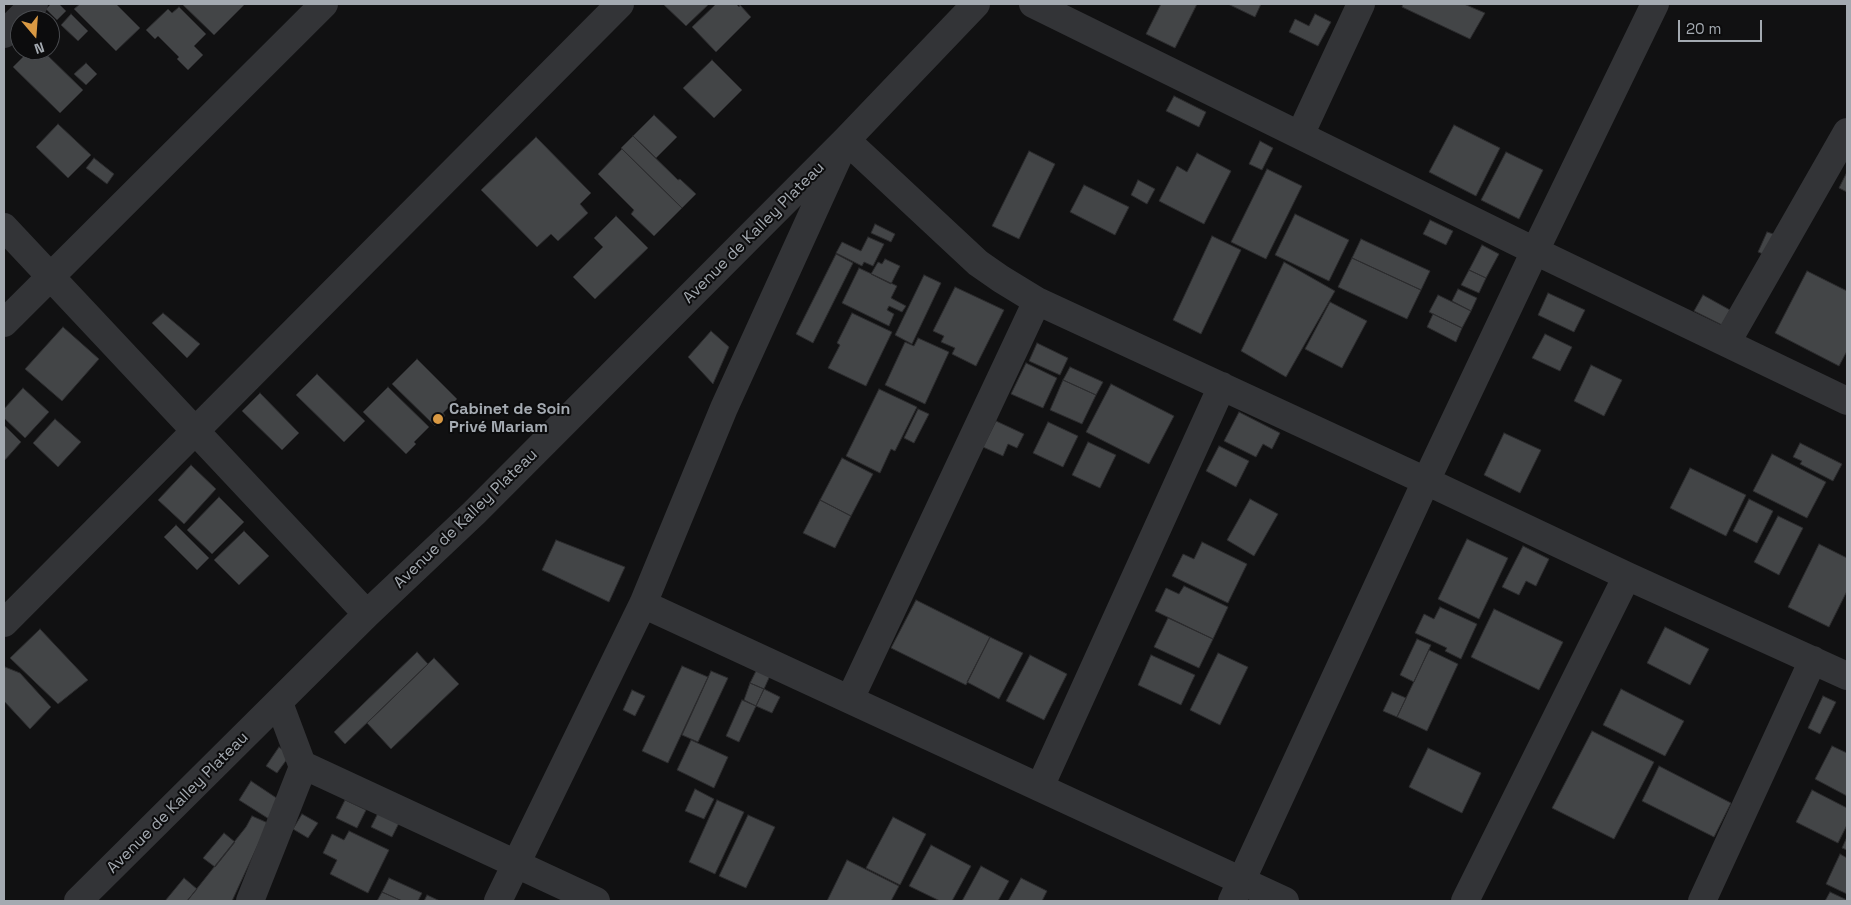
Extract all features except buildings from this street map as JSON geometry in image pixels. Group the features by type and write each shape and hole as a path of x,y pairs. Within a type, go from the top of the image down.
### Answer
{"street":[{"path":"4,34 34,4"},
{"path":"4,324 324,4"},
{"path":"4,623 620,4"},
{"name":"Avenue de Kalley Plateau","path":"78,901 367,614 474,513 846,140 976,4"},
{"path":"1033,4 1535,251 1847,401"},
{"path":"1300,135 1361,4"},
{"path":"1237,891 1426,481 1655,4"},
{"path":"1727,342 1847,132"},
{"path":"498,901 643,604 724,408 846,140 978,262 1037,301 1627,576 1847,676"},
{"path":"4,227 367,614"},
{"path":"850,700 1037,301"},
{"path":"1040,788 1222,386"},
{"path":"1465,901 1627,576"},
{"path":"643,604 1040,788 1237,891 1285,901"},
{"path":"1702,901 1813,660"},
{"path":"250,901 302,772 303,765 279,703"},
{"path":"303,765 596,901"}],"place":[{"name":"Cabinet de Soin Privé Mariam","path":"438,419"}]}
